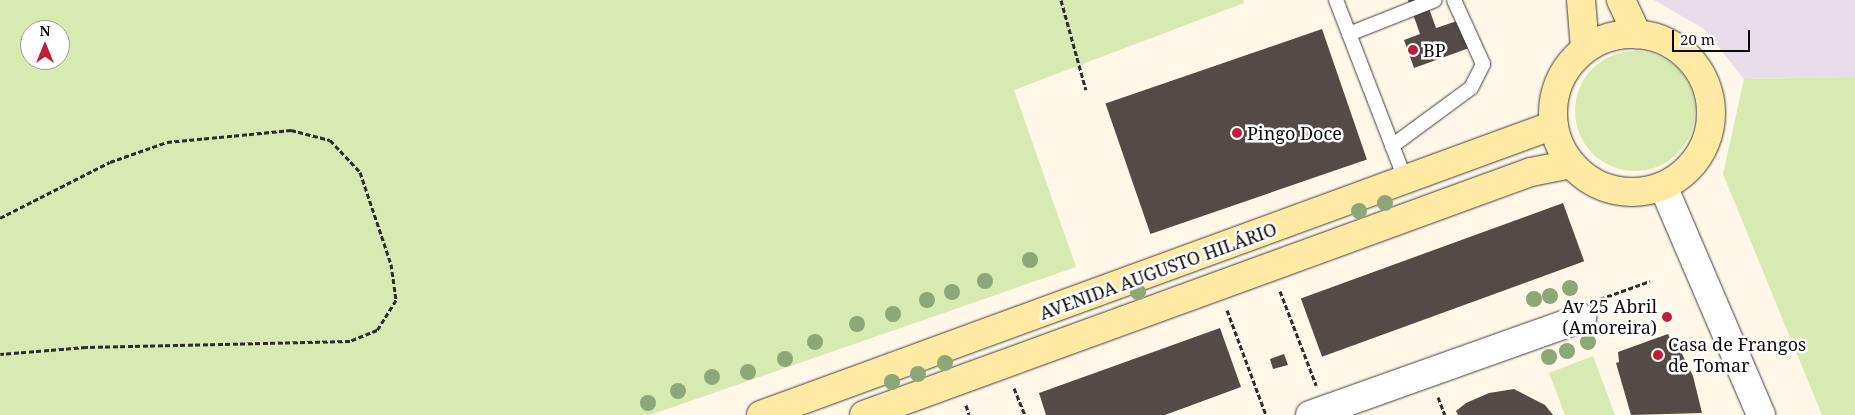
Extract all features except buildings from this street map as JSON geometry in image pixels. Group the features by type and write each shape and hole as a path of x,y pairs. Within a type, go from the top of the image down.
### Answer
{"main road":[{"path":"1581,0 1585,49"},
{"path":"1621,0 1637,34"},
{"path":"1637,34 1663,39 1685,53 1702,74 1711,100 1711,126 1702,151 1685,172 1663,186 1638,192 1613,190 1590,180 1571,164 1560,146 1554,125 1559,83 1585,49 1609,37 1637,34"},
{"name":"AVENIDA AUGUSTO HILÁRIO","path":"761,415 1406,181 1554,125"},
{"name":"AVENIDA AUGUSTO HILÁRIO","path":"864,415 1531,172 1571,164"}],"street":[{"path":"1663,186 1761,415"},
{"path":"1317,412 1586,310"}],"lane":[{"path":"1336,0 1406,181"},
{"path":"1349,34 1435,0"},
{"path":"1392,146 1471,88 1483,64 1454,0"}],"path":[{"path":"1061,0 1086,90"},
{"path":"0,218 110,162 167,142 290,130 330,140 360,172 391,264 396,300 378,330 350,341 86,347 0,354"},
{"path":"1271,266 1317,412"},
{"path":"1586,310 1650,281"},
{"path":"1218,286 1266,415"}],"shaded area":[{"path":"1654,0 1855,0 1855,77 1744,79 1704,29"}],"green space":[{"path":"0,0 1243,0 1244,3 1014,90 1076,267 650,415 0,415"},
{"path":"1635,51 1647,52 1658,56 1668,61 1677,69 1685,78 1690,88 1694,99 1694,123 1690,134 1685,144 1677,153 1668,161 1658,166 1647,170 1635,171 1623,170 1612,166 1602,161 1593,153 1585,144 1580,134 1576,123 1575,111 1576,99 1580,88 1585,78 1593,69 1602,61 1612,56 1623,52"},
{"path":"1855,77 1855,415 1822,415 1723,174 1744,79"},
{"path":"1593,356 1615,415 1565,415 1549,373"}],"place":[{"name":"BP","path":"1413,50"},
{"name":"Pingo Doce","path":"1237,133"},
{"name":"Av 25 Abril (Amoreira)","path":"1667,317"},
{"name":"Casa de Frangos de Tomar","path":"1658,355"}]}
